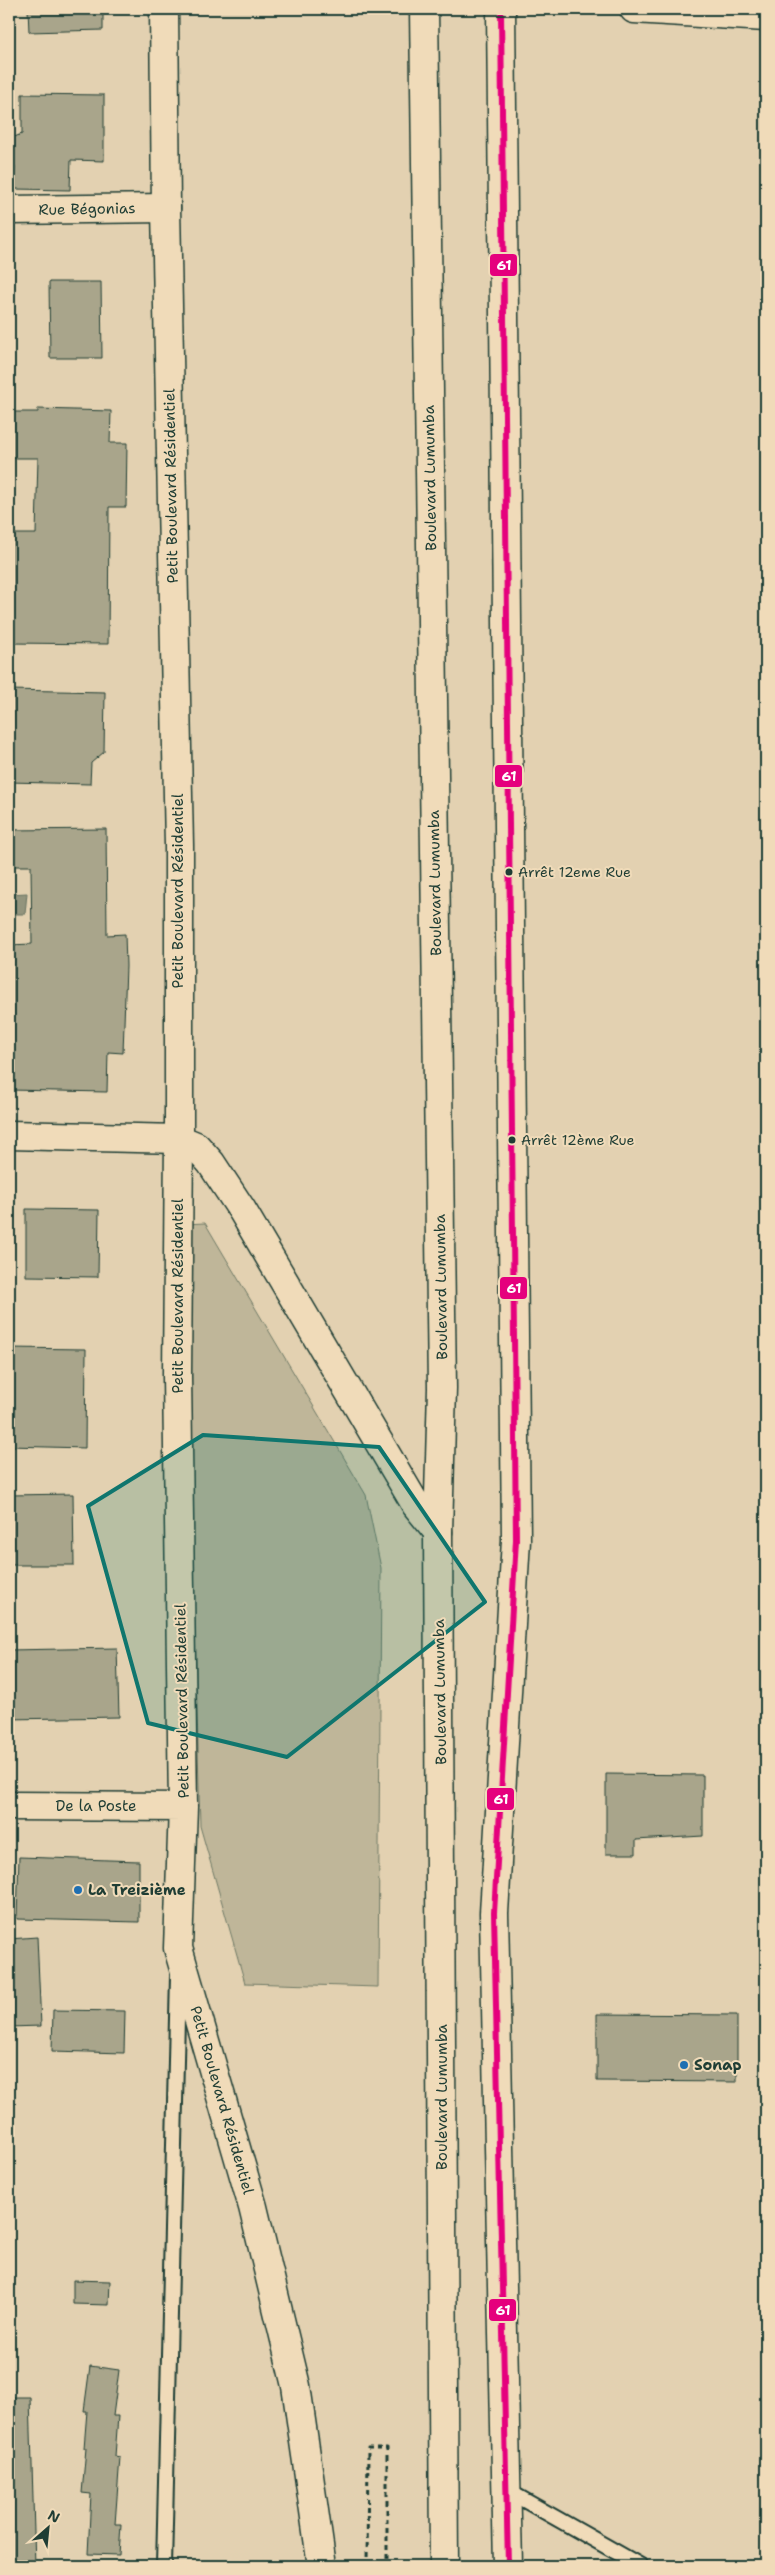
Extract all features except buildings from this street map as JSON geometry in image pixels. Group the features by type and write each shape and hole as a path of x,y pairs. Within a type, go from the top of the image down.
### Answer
{"main road":[{"name":"Petit Boulevard Résidentiel","path":"164,9 166,208 179,846 177,1376 183,1807 178,1948 253,2207 296,2386 322,2566"},
{"name":"Boulevard Lumumba","path":"424,9 442,1388 438,1532 444,2566"},
{"path":"501,9 516,1540 494,1913 508,2491 508,2566"},
{"path":"634,9 766,17"},
{"name":"Rue Bégonias","path":"9,210 166,208"},
{"path":"9,1135 179,1139 196,1146 211,1163 247,1219 416,1505 438,1532"},
{"name":"De la Poste","path":"9,1806 183,1807"}],"lane":[{"path":"164,2566 178,1948"},
{"path":"508,2491 641,2566"}],"path":[{"path":"367,2566 368,2448 388,2448 387,2566"}],"highlighted area":[{"path":"203,1435 379,1447 485,1602 287,1757 148,1723 88,1506"}],"shaded area":[{"path":"27,893 25,914 9,914 9,894"},
{"path":"205,1223 366,1495 381,1568 378,1987 245,1983 200,1826 185,1224"}],"transit line":[{"name":"61","path":"501,9 516,1540 494,1913 508,2566"}],"place":[{"name":"Arrêt 12eme Rue","path":"509,872"},
{"name":"Arrêt 12ème Rue","path":"512,1140"},
{"name":"La Treizième","path":"78,1890"},
{"name":"Sonap","path":"684,2065"}]}
